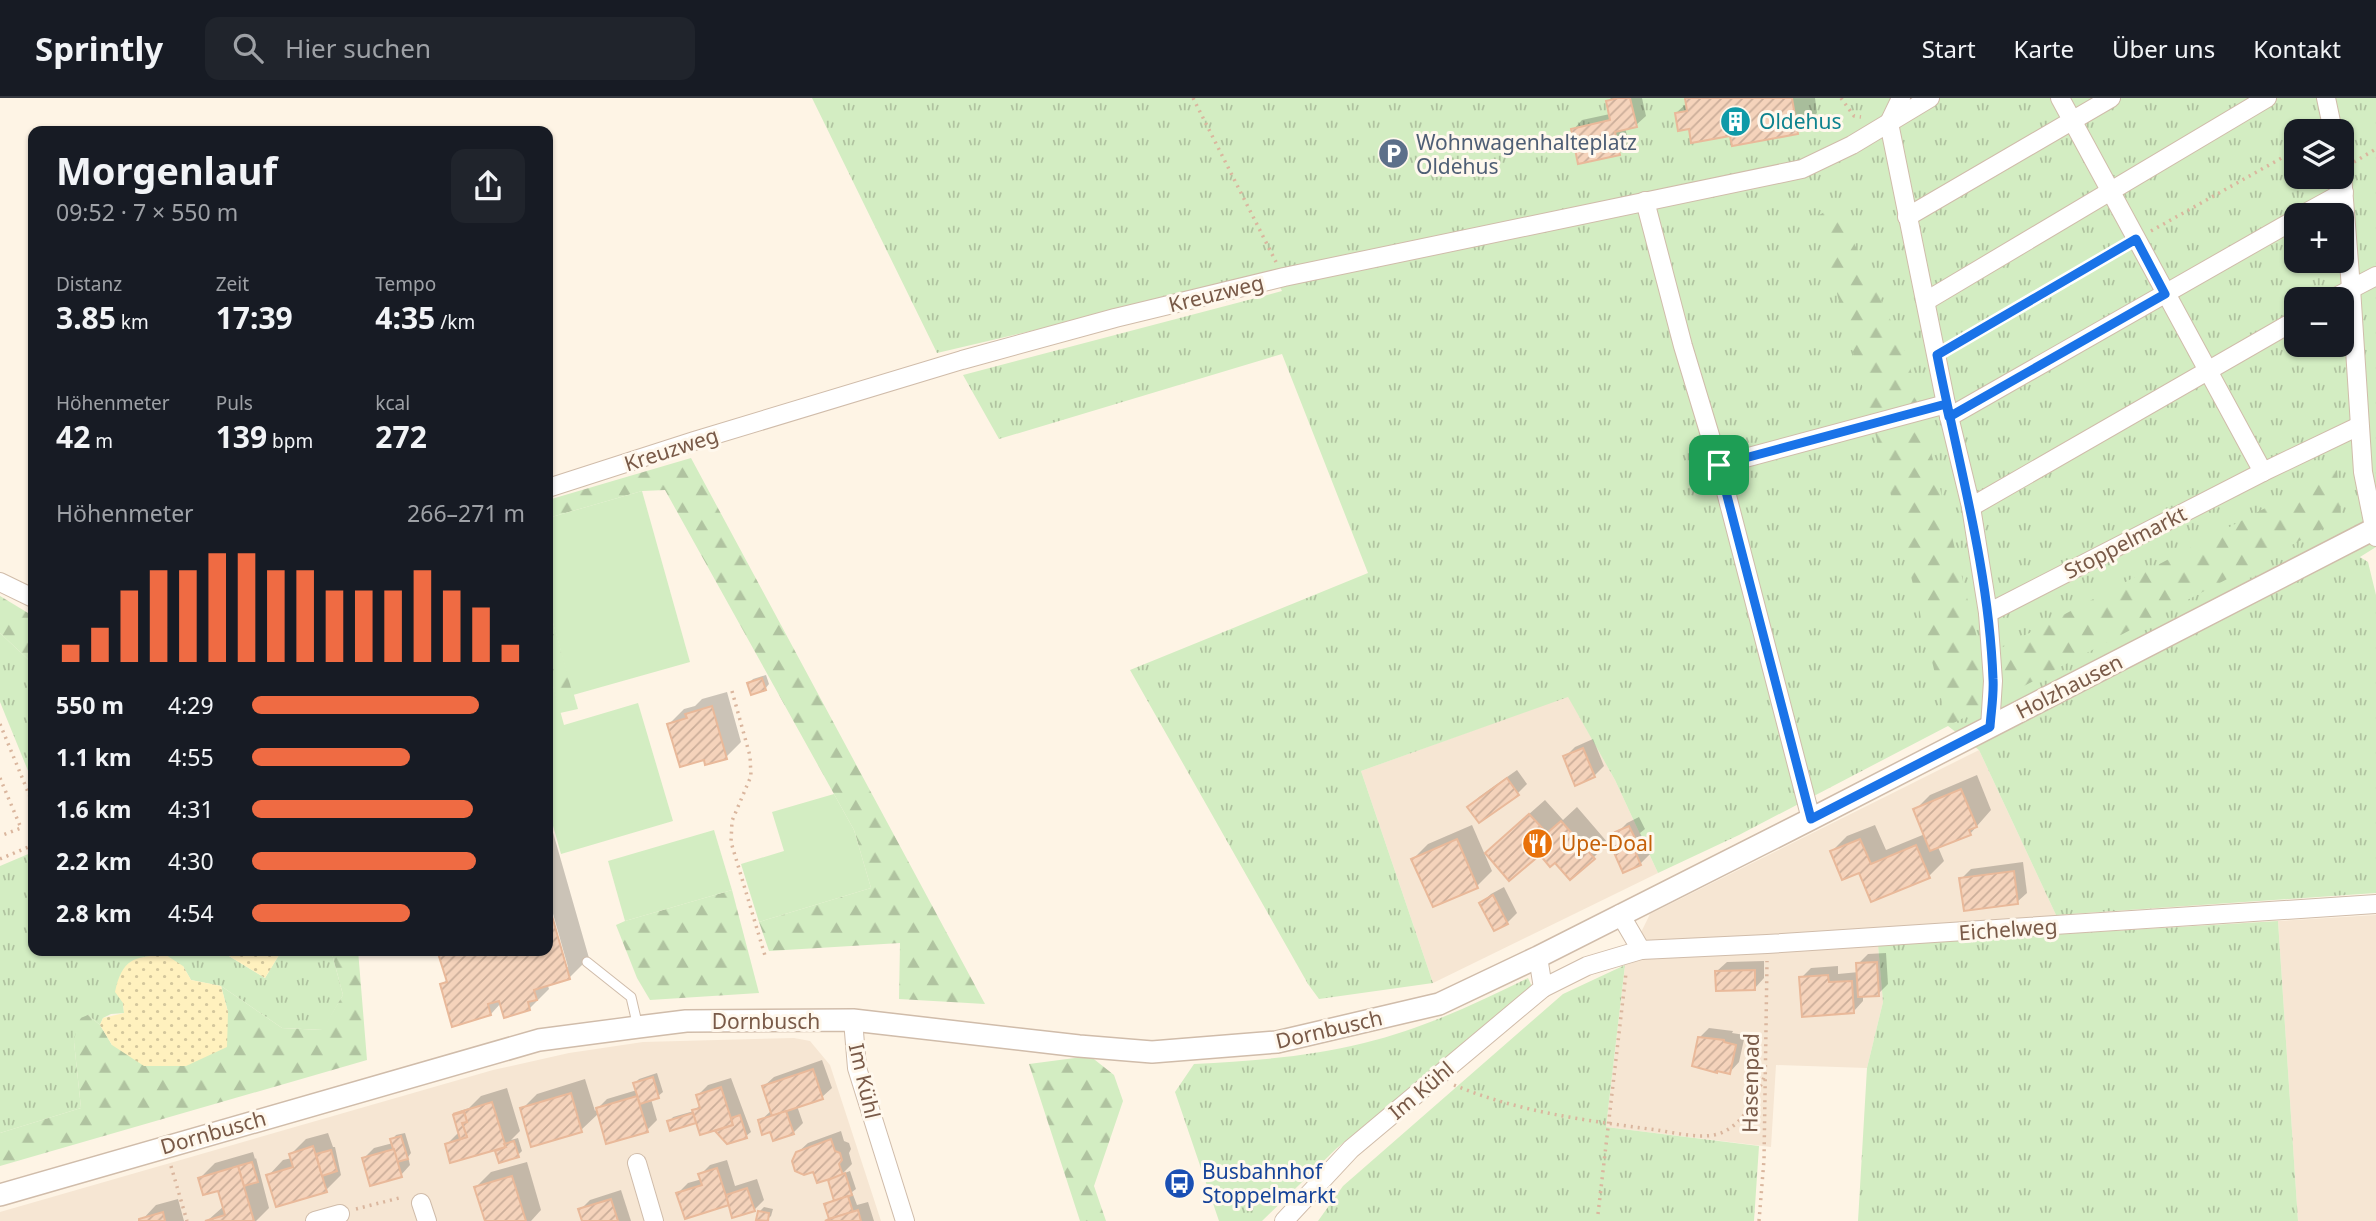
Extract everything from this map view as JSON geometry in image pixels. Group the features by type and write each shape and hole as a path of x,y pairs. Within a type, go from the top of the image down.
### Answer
{"street":[{"path":"1901,98 1889,123 1948,411 1971,507 1988,612 1993,681 1990,727"},
{"path":"1889,123 1930,98"},
{"path":"2060,98 2263,472"},
{"path":"1907,217 2111,98"},
{"path":"1926,302 2267,98"},
{"path":"2326,98 2330,119"},
{"name":"Kreuzweg","path":"553,486 962,360 1115,318 1284,277 1802,169 1852,145 1889,123"},
{"path":"2316,203 2331,189"},
{"path":"2347,189 2351,287"},
{"path":"1645,201 1719,465 1811,819"},
{"path":"1719,465 1948,411 2165,294 2284,226"},
{"path":"2353,287 2376,276"},
{"path":"1971,507 2284,327"},
{"path":"2354,340 2362,472 2375,532"},
{"name":"Stoppelmarkt","path":"1988,612 2359,426"},
{"name":"Holzhausen","path":"1538,957 2375,532"},
{"path":"0,582 28,596"},
{"name":"Eichelweg","path":"1543,988 1587,966 1634,951 2376,904"},
{"path":"1620,915 1634,951"},
{"path":"1538,957 1543,988"},
{"name":"Dornbusch","path":"0,1195 540,1040 686,1021 853,1020 1152,1052 1277,1042 1439,1004 1538,957"},
{"name":"Im Kühl","path":"1284,1221 1351,1149 1543,988"},
{"name":"Im Kühl","path":"853,1020 857,1068 905,1221"},
{"path":"637,1164 654,1221"},
{"path":"421,1203 427,1221"},
{"path":"315,1221 340,1214"}],"lane":[{"path":"587,962 631,997 638,1027"}],"path":[{"path":"1193,98 1284,277"},
{"path":"2354,169 2376,149"},
{"path":"1937,355 2284,157"},
{"path":"732,691 750,757 751,776 732,821 732,842 766,959"},
{"path":"0,724 28,792"},
{"path":"0,778 21,828 0,836"},
{"path":"0,859 28,847"},
{"name":"Hasenpad","path":"1759,1221 1764,1160 1767,944"},
{"path":"1598,1214 1634,951"},
{"path":"1437,1077 1484,1097 1541,1112 1699,1136 1719,1134 1738,1123 1756,1097 1765,1075"},
{"path":"165,1146 187,1221"},
{"path":"340,1214 400,1196 421,1203"}],"shaded area":[{"path":"1568,696 1615,780 1658,873 1433,983 1361,771"},
{"path":"1979,750 2064,932 1878,945 1883,1002 1867,1068 1776,1065 1771,1147 1606,1127 1625,965 1650,914"},
{"path":"2376,915 2376,1221 2298,1221 2278,921"},
{"path":"794,1038 810,1041 830,1065 881,1221 0,1221 0,1212 493,1070 569,1053 643,1042"}],"green space":[{"path":"812,98 2376,98 2376,547 2360,557 2368,562 2376,595 2376,893 2056,915 1979,750 1948,726 1739,835 1658,873 1615,780 1568,697 1361,771 1433,983 1319,999 1130,670 1368,573 1282,354 999,439 963,375 1282,291 1273,274 937,353"},
{"path":"1836,205 1907,355 1982,658 2337,470 2341,519 1948,726 1879,447 1816,217"},
{"path":"691,458 985,1004 899,999 900,943 769,951 759,922 871,888 854,830 665,490 642,491 553,517 553,499"},
{"path":"642,491 690,662 573,695 553,623 553,517"},
{"path":"0,596 28,613 28,659 0,633"},
{"path":"553,622 578,709 560,713 553,686"},
{"path":"0,633 28,659 28,771 0,702"},
{"path":"553,685 564,725 638,703 673,821 561,854 553,826"},
{"path":"834,794 854,830 871,888 759,922 741,864 784,851 772,812"},
{"path":"714,830 732,890 625,921 608,861"},
{"path":"28,854 28,956 229,956 265,978 278,956 333,956 343,995 323,1030 282,1028 221,986 191,980 183,966 123,1003 124,1013 103,1018 100,1025 88,1015 74,1042 81,1108 0,1133 0,866"},
{"path":"732,890 759,993 650,1000 637,978 616,925"},
{"path":"2278,921 2298,1221 1858,1221 1867,1068 1883,1002 1878,945"},
{"path":"333,956 358,956 367,1060 0,1166 0,1133 81,1108 74,1042 78,1019 88,1015 100,1025 112,1045 228,1012 221,986 282,1028 322,1030 343,995"},
{"path":"1625,965 1606,1127 1759,1146 1754,1221 1318,1221 1343,1186 1563,994"},
{"path":"1528,978 1533,989 1337,1148 1262,1221 1219,1221 1175,1092 1194,1064 1301,1055 1364,1043 1427,1023"},
{"path":"1090,1056 1114,1075 1123,1101 1094,1186 1106,1221 1080,1221 1029,1064"}],"sand":[{"path":"168,956 183,966 191,980 221,986 228,1012 227,1047 186,1066 144,1066 112,1045 100,1025 103,1018 124,1013 123,1003 115,992 121,972 131,962 146,957"},
{"path":"229,956 278,956 265,978"}],"building":[{"path":"1630,98 1637,127 1615,132 1620,155 1578,164 1571,129 1610,120 1606,101"},
{"name":"Oldehus","path":"1685,98 1792,98 1798,134 1732,146 1730,136 1691,143 1689,129 1678,131 1675,113 1687,111"},
{"path":"762,678 766,690 751,695 747,683"},
{"path":"712,706 727,759 705,765 704,760 680,767 667,724 687,718 685,714"},
{"path":"1583,748 1595,777 1575,786 1563,756"},
{"path":"1507,778 1519,795 1479,823 1467,807"},
{"path":"1961,789 1977,827 1969,830 1971,835 1930,851 1913,809"},
{"name":"Upe-Doal","path":"1529,814 1547,833 1561,821 1595,859 1570,880 1555,863 1550,867 1540,855 1509,881 1485,853"},
{"path":"1629,826 1636,840 1631,842 1641,865 1623,873 1612,848 1620,844 1615,832"},
{"path":"1457,839 1478,888 1433,907 1411,859"},
{"path":"1860,839 1871,864 1916,845 1930,878 1871,902 1859,873 1842,880 1830,851"},
{"path":"2014,871 2018,904 1964,911 1959,878"},
{"path":"1493,895 1508,924 1494,931 1479,903"},
{"path":"553,920 570,979 534,990 537,1000 528,1002 530,1010 504,1018 499,1001 488,1004 491,1015 452,1027 440,984 447,982 439,956 553,956"},
{"path":"1877,962 1879,996 1858,997 1856,963"},
{"path":"1755,970 1755,990 1716,991 1715,971"},
{"path":"1828,975 1829,982 1852,981 1854,1013 1802,1017 1799,977"},
{"path":"1698,1037 1724,1040 1736,1045 1730,1074 1692,1066"},
{"path":"813,1069 823,1099 772,1116 762,1086"},
{"path":"653,1077 659,1098 640,1104 633,1083"},
{"path":"721,1087 733,1125 700,1135 692,1110 700,1108 696,1095"},
{"path":"571,1093 582,1132 531,1147 520,1108"},
{"path":"637,1096 648,1132 606,1144 596,1108"},
{"path":"492,1102 506,1147 450,1163 445,1144 467,1137 462,1123 467,1122 464,1112 453,1114"},
{"path":"786,1111 794,1134 773,1141 770,1132 762,1135 758,1120"},
{"path":"464,1112 467,1122 462,1123 467,1137 460,1139 453,1115"},
{"path":"693,1113 696,1123 670,1131 667,1121"},
{"path":"740,1115 747,1138 727,1144 715,1131 733,1125 731,1118"},
{"path":"401,1136 408,1159 397,1162 390,1139"},
{"path":"831,1139 835,1151 840,1153 842,1160 839,1164 843,1175 817,1183 813,1172 804,1175 795,1171 792,1161 796,1152"},
{"path":"514,1141 519,1157 499,1163 495,1151"},
{"path":"313,1146 327,1192 276,1207 266,1175 293,1167 289,1154"},
{"path":"394,1149 402,1177 370,1186 362,1158"},
{"path":"331,1150 337,1171 322,1176 316,1154"},
{"path":"252,1162 258,1182 244,1186 238,1166"},
{"path":"238,1166 254,1221 205,1221 225,1215 218,1191 203,1195 198,1178"},
{"path":"717,1168 729,1205 685,1219 676,1193 702,1185 698,1174"},
{"path":"845,1173 852,1195 834,1201 828,1180"},
{"path":"512,1176 526,1221 485,1221 474,1187"},
{"path":"747,1188 755,1211 732,1218 726,1195"},
{"path":"848,1196 853,1212 829,1219 824,1204"},
{"path":"611,1199 618,1221 582,1221 578,1209"},
{"path":"858,1210 861,1221 825,1221 829,1219"},
{"path":"758,1211 769,1213 768,1221 756,1220"},
{"path":"163,1212 165,1221 139,1221 139,1219"}],"place":[{"name":"Oldehus","path":"1736,121"},
{"name":"Wohnwagenhalteplatz Oldehus","path":"1393,154"},
{"name":"Upe-Doal","path":"1538,843"},
{"name":"Busbahnhof Stoppelmarkt","path":"1179,1183"}],"route":[{"path":"1719,465 1811,819 1990,727 1993,681 1988,612 1971,507 1949,417 1937,355 2136,239 2165,294 1949,417 1946,404 1719,465"}]}
